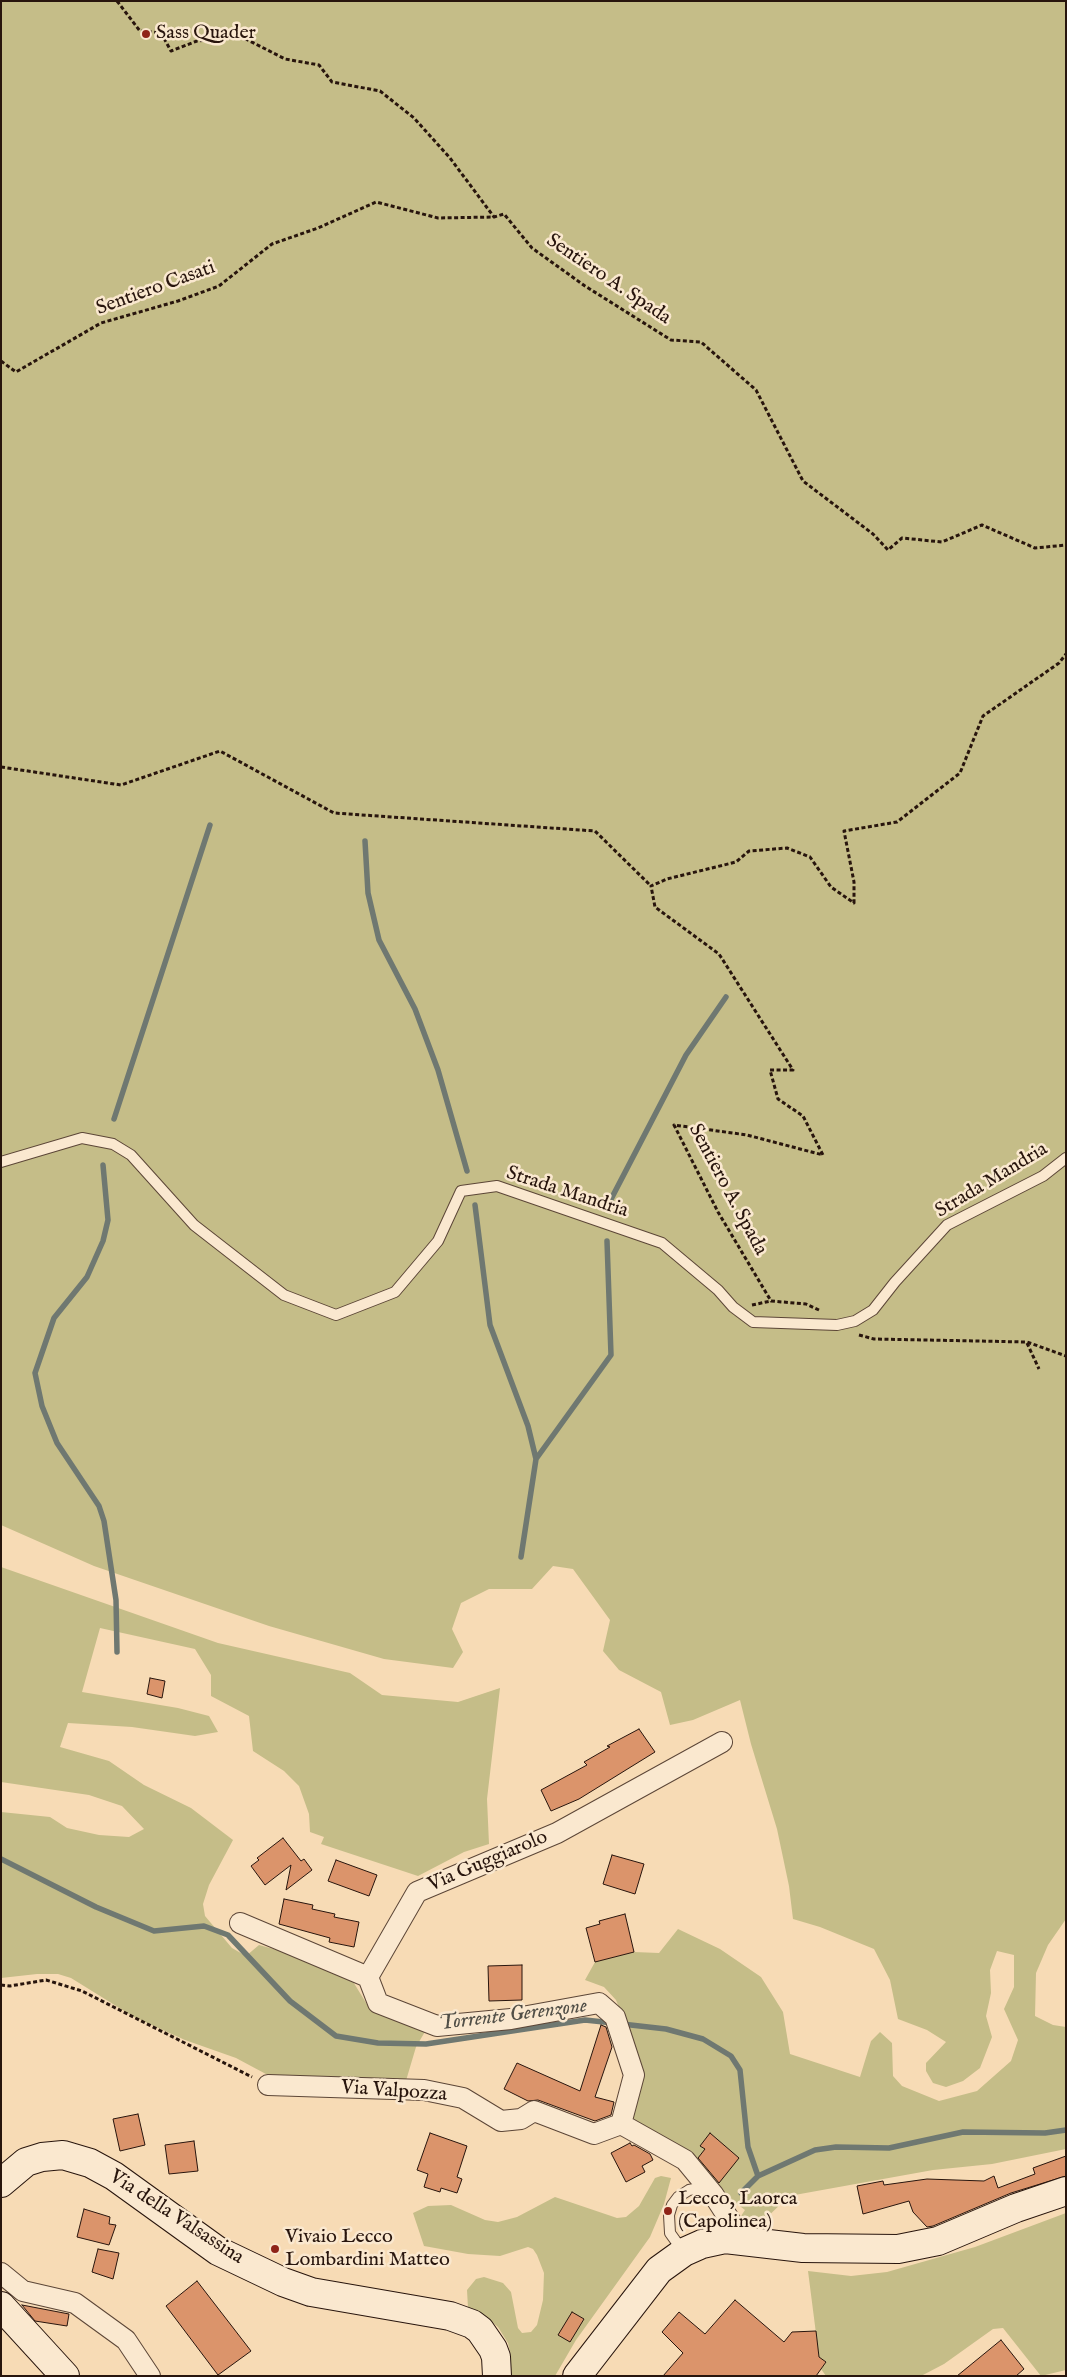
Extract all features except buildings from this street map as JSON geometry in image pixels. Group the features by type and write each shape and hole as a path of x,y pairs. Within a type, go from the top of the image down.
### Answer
{"main road":[{"name":"Via della Valsassina","path":"1,2183 26,2162 42,2157 63,2155 90,2162 114,2176 218,2251 288,2284 342,2299 450,2316 472,2324 480,2330 493,2349 496,2357 497,2376"},
{"path":"577,2376 650,2280 672,2260 689,2250 720,2240 803,2248 898,2249 938,2240 1024,2205 1066,2191"},
{"path":"1,2306 65,2376"}],"street":[{"name":"Via Guggiarolo","path":"368,1977 417,1892 557,1833 722,1742"},
{"path":"240,1923 368,1977 378,2003 437,2026 511,2019 599,2003 615,2017 634,2075 621,2124 685,2160 713,2194 744,2242"},
{"name":"Via Valpozza","path":"268,2085 424,2090 463,2098 501,2121 521,2119 534,2110 594,2134 621,2124"},
{"path":"1,2272 23,2291 76,2303 126,2340 150,2376"}],"lane":[{"name":"Strada Mandria","path":"1,1162 82,1138 113,1144 131,1156 194,1225 277,1290 284,1295 336,1315 395,1292 438,1240 461,1190 496,1186 662,1243 718,1290 733,1307 753,1322 837,1325 856,1321 873,1310 895,1282 947,1225 1043,1176 1066,1158"},
{"path":"689,2250 680,2247 670,2233 669,2215 672,2205 678,2197 693,2189 706,2190 713,2194"}],"path":[{"path":"117,1 140,31 161,33 171,51 198,41 242,37 286,59 319,65 332,82 380,91 414,118 450,158 494,217"},
{"name":"Sentiero Casati","path":"1,361 16,372 101,323 178,301 219,286 272,244 318,228 376,202 438,218 494,217"},
{"name":"Sentiero A. Spada","path":"494,217 504,214 532,248 585,286 671,340 701,342 756,390 803,481 872,534 888,550 902,538 942,542 982,525 1035,548 1066,545"},
{"path":"1,767 121,785 220,751 334,813 595,831 651,886 736,862 749,851 787,848 810,857 831,887 854,903 854,882 844,831 897,822 960,773 983,716 1059,664 1066,654"},
{"name":"Sentiero A. Spada","path":"651,886 655,906 719,954 793,1070 770,1070 778,1099 803,1116 823,1155 747,1135 674,1125 718,1212 771,1301 806,1304 824,1312 826,1324"},
{"path":"837,1325 844,1332 874,1339 1027,1342 1066,1356"},
{"path":"1027,1342 1039,1369"},
{"path":"1,1985 10,1986 46,1980 82,1991 268,2085"}],"shaded area":[{"path":"1,1 1066,1 1066,1919 1048,1945 1036,1973 1035,2016 1053,2025 1066,2027 1066,2149 992,2164 933,2170 789,2196 754,2230 739,2219 745,2210 656,2142 632,2119 643,2072 640,2059 616,2000 604,1987 585,1980 595,1962 634,1952 659,1953 678,1929 720,1949 761,1977 783,2012 790,2054 860,2077 871,2041 880,2032 892,2043 893,2076 902,2086 939,2101 977,2091 1011,2061 1018,2040 1004,2009 1014,1987 1014,1955 997,1951 990,1970 991,1993 986,2016 992,2037 980,2068 963,2081 946,2087 933,2083 926,2071 926,2063 946,2042 927,2030 898,2019 890,1980 874,1949 820,1927 793,1919 789,1886 777,1829 751,1744 740,1700 693,1720 670,1725 661,1692 619,1670 603,1651 610,1620 573,1569 553,1566 532,1589 489,1589 461,1603 452,1629 463,1652 453,1668 384,1659 269,1626 94,1566 1,1525"},
{"path":"1,1567 218,1643 350,1673 382,1695 458,1702 500,1688 487,1799 489,1844 464,1852 418,1876 321,1844 324,1837 310,1832 309,1814 299,1786 284,1771 253,1751 249,1716 211,1696 211,1675 195,1649 100,1628 82,1692 178,1708 209,1716 218,1732 195,1736 132,1727 68,1723 60,1747 109,1761 144,1785 191,1808 233,1840 209,1885 203,1904 205,1916 232,1948 246,1956 259,1945 292,1954 352,1980 368,2006 381,2015 426,2030 416,2047 405,2084 279,2081 236,2058 185,2040 134,2017 71,1978 58,1974 37,1974 1,1978 1,1812 50,1817 67,1828 99,1835 129,1837 144,1829 122,1806 89,1795 1,1782"},
{"path":"661,2176 671,2178 664,2204 650,2237 576,2340 555,2376 506,2376 511,2357 508,2343 498,2327 484,2315 468,2308 467,2290 476,2279 484,2277 503,2283 511,2292 518,2328 522,2333 531,2332 537,2325 543,2300 544,2273 537,2255 533,2249 528,2247 500,2256 468,2254 424,2246 413,2213 428,2206 451,2205 485,2220 498,2222 517,2217 555,2197 617,2218 626,2217 639,2206 655,2178"},
{"path":"1066,2213 1066,2370 1041,2376 1003,2328 993,2329 944,2364 921,2376 826,2376 821,2369 826,2362 819,2357 808,2271 851,2276 887,2272 975,2247"}],"waterway":[{"path":"114,1119 210,825"},
{"path":"365,841 368,893 379,940 415,1009 438,1070 467,1171"},
{"path":"608,1205 686,1055 726,997"},
{"path":"103,1165 108,1220 103,1241 87,1277 54,1318 35,1373 42,1406 57,1443 99,1506 104,1521 116,1600 117,1652"},
{"path":"475,1205 490,1325 528,1426 536,1459 521,1557"},
{"path":"536,1459 611,1355 607,1241"},
{"name":"Torrente Gerenzone","path":"1,1859 96,1907 154,1931 204,1926 228,1935 290,2001 336,2036 378,2043 426,2044 585,2020 613,2023"},
{"name":"Torrente Gerenzone","path":"622,2024 666,2029 703,2039 731,2056 740,2070 748,2147 758,2176"},
{"name":"Torrente Gerenzone","path":"741,2193 758,2176 815,2150 836,2147 889,2148 963,2132 1045,2133 1066,2130"}],"place":[{"name":"Sass Quader","path":"146,34"},
{"name":"Lecco, Laorca (Capolinea)","path":"668,2211"},
{"name":"Vivaio Lecco Lombardini Matteo","path":"275,2249"}]}
